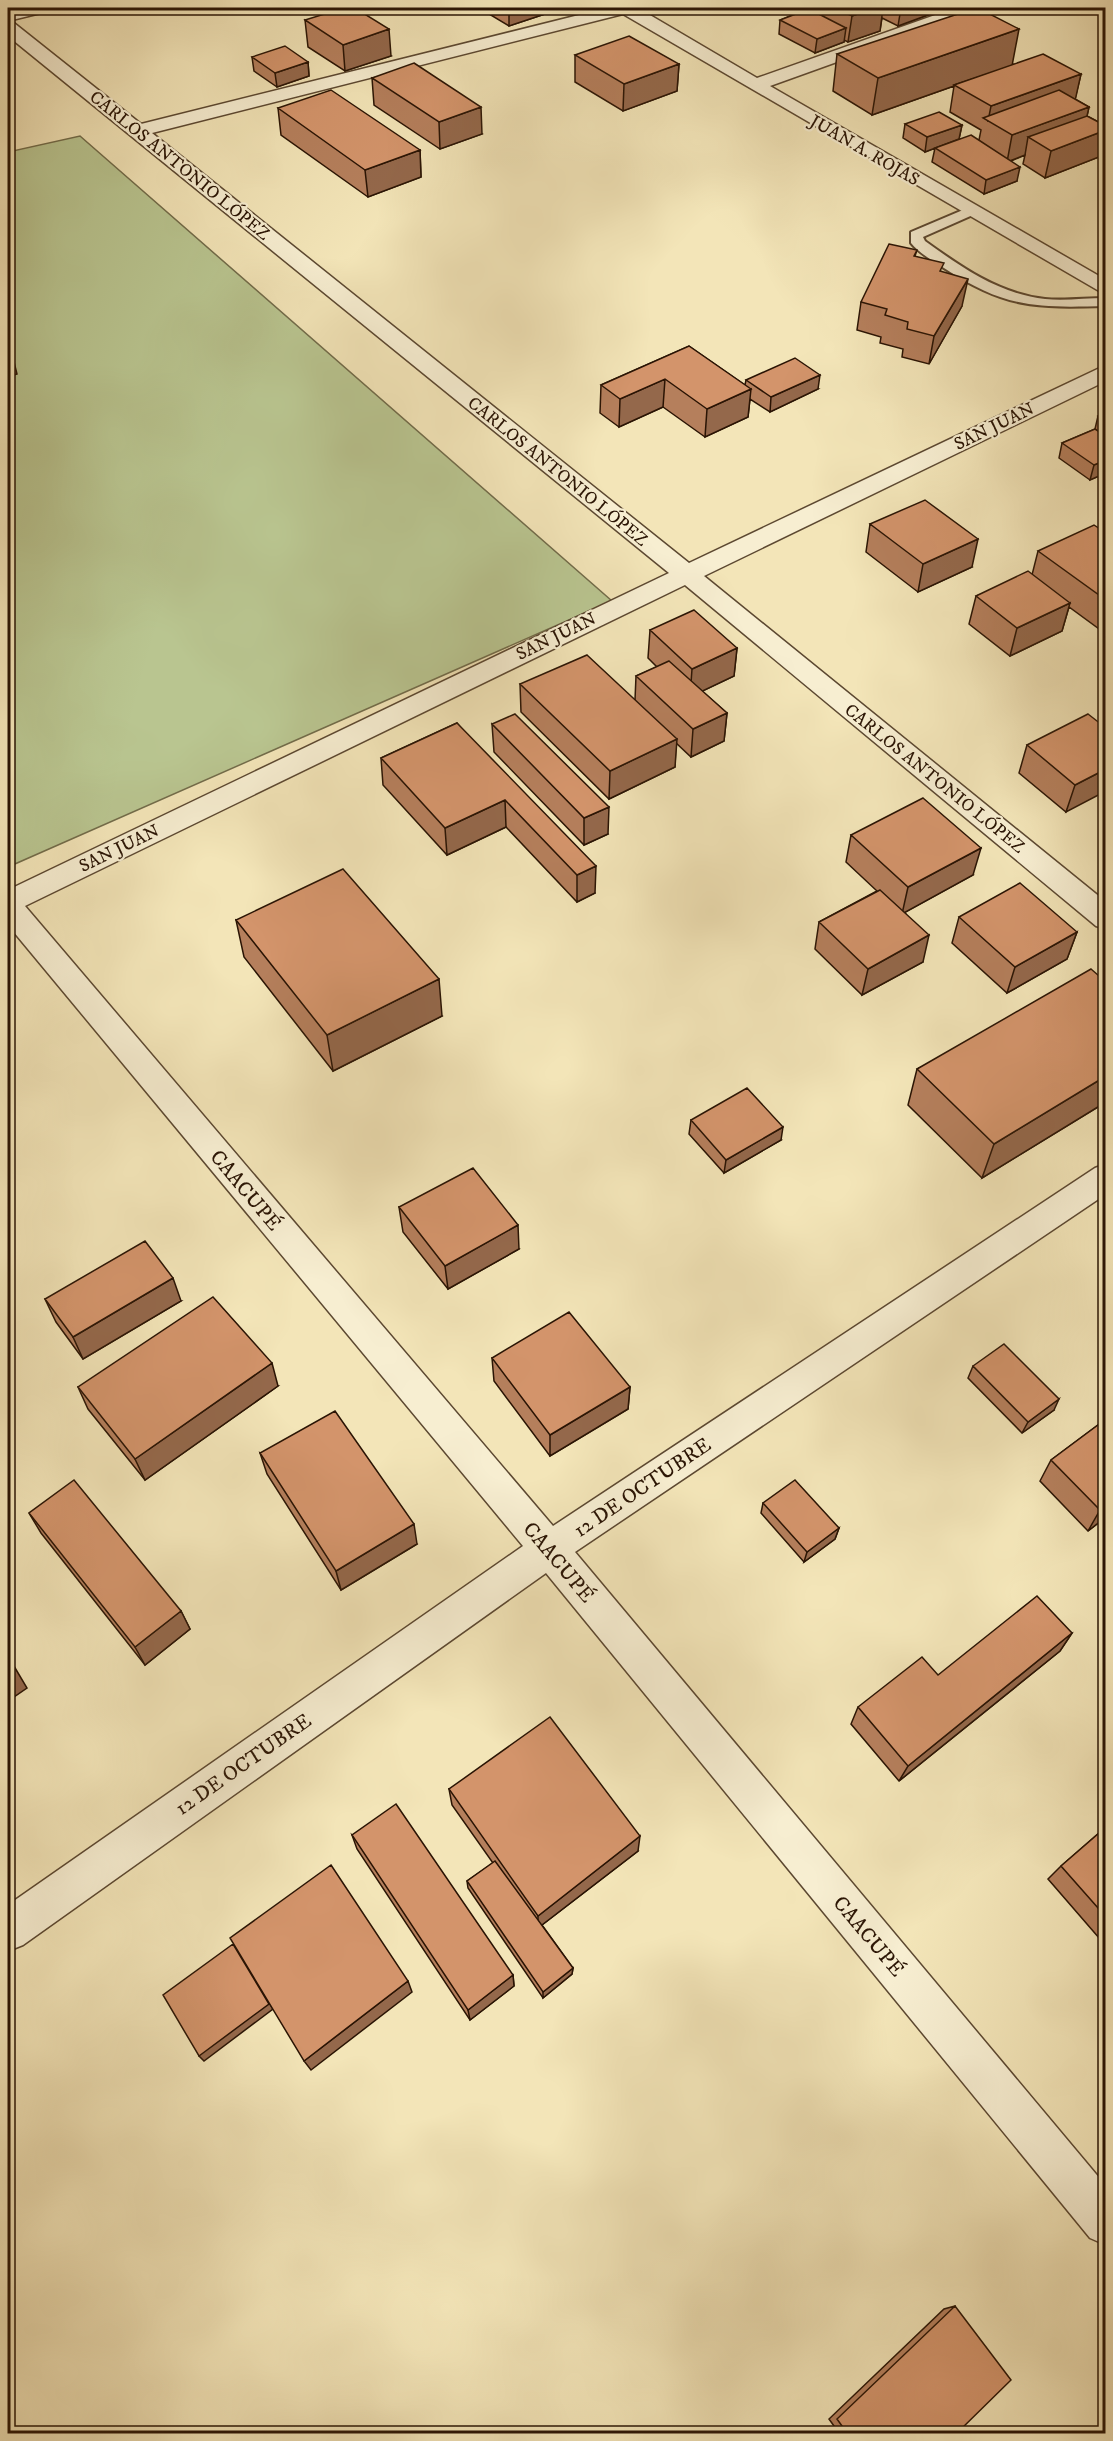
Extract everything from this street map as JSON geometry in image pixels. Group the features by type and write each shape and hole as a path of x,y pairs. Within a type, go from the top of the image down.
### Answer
{"street":[{"path":"8,16 39,8"},
{"path":"137,131 626,8"},
{"name":"JUAN A. ROJAS","path":"626,8 754,86 1106,289"},
{"path":"754,86 970,8"},
{"name":"CARLOS ANTONIO LÓPEZ","path":"8,27 685,573 1106,918"},
{"name":"SAN JUAN","path":"8,904 685,573 1106,372"},
{"name":"CAACUPÉ","path":"8,904 549,1549 1106,2222"},
{"name":"12 DE OCTUBRE","path":"8,1930 549,1549 1106,1177"}],"lane":[{"path":"970,211 916,236 918,243 993,290 1014,298 1038,303 1106,302"}],"green space":[{"path":"80,136 612,601 8,867 8,152"}],"building":[{"path":"344,8 355,8 389,29 343,45 305,20"},
{"path":"835,8 875,8 852,16"},
{"path":"976,8 1019,29 878,78 837,54"},
{"path":"809,9 846,28 817,39 780,20"},
{"path":"629,36 679,64 624,84 575,55"},
{"path":"285,46 308,62 275,73 252,57"},
{"path":"1043,54 1081,74 991,106 954,85"},
{"path":"414,63 481,107 439,122 372,78"},
{"path":"331,90 420,150 365,170 278,108"},
{"path":"1059,90 1089,107 1012,135 983,118"},
{"path":"939,112 962,125 927,137 905,124"},
{"path":"1087,116 1106,126 1106,130 1051,151 1028,137"},
{"path":"971,135 1020,167 986,180 935,148"},
{"path":"889,244 917,250 914,256 944,263 940,271 968,279 934,336 907,329 908,322 885,315 887,309 861,302"},
{"path":"689,346 751,389 707,409 665,379 620,399 601,385"},
{"path":"795,358 820,375 771,397 746,380"},
{"path":"1106,412 1106,421 1098,416"},
{"path":"1095,429 1106,436 1106,460 1094,465 1062,443"},
{"path":"925,500 978,539 923,564 870,524"},
{"path":"1094,525 1106,533 1106,600 1038,551"},
{"path":"1028,571 1070,603 1017,628 976,596"},
{"path":"694,610 737,648 692,669 650,630"},
{"path":"587,655 677,739 610,771 520,684"},
{"path":"669,661 727,713 693,729 636,676"},
{"path":"515,714 609,807 584,818 492,724"},
{"path":"1088,714 1106,728 1106,769 1075,785 1027,745"},
{"path":"457,723 596,866 577,875 505,800 445,828 381,758"},
{"path":"923,798 981,848 908,887 851,835"},
{"path":"343,869 439,979 327,1035 236,920"},
{"path":"1020,883 1077,932 1015,967 959,917"},
{"path":"880,890 929,935 868,969 819,922"},
{"path":"1091,969 1106,982 1106,1076 994,1144 917,1069"},
{"path":"747,1088 783,1127 726,1160 691,1120"},
{"path":"473,1168 518,1225 445,1266 399,1207"},
{"path":"145,1241 173,1278 73,1337 45,1299"},
{"path":"213,1297 272,1363 135,1459 78,1387"},
{"path":"569,1312 630,1387 550,1435 492,1358"},
{"path":"1004,1344 1059,1399 1028,1422 973,1366"},
{"path":"335,1411 414,1524 336,1571 260,1453"},
{"path":"1106,1419 1106,1506 1100,1510 1051,1460"},
{"path":"74,1480 181,1611 135,1647 29,1513"},
{"path":"795,1480 839,1528 807,1552 763,1503"},
{"path":"1037,1596 1072,1633 908,1766 858,1707 922,1657 938,1675"},
{"path":"8,1659 14,1671 8,1675"},
{"path":"550,1717 640,1836 538,1916 449,1789"},
{"path":"396,1804 513,1975 468,2010 352,1835"},
{"path":"1106,1827 1106,1917 1061,1866"},
{"path":"495,1861 573,1968 543,1992 467,1881"},
{"path":"331,1865 408,1981 304,2061 230,1938"},
{"path":"233,1944 269,2004 199,2056 163,1995"},
{"path":"955,2306 1011,2380 957,2433 847,2433 837,2419"}]}
